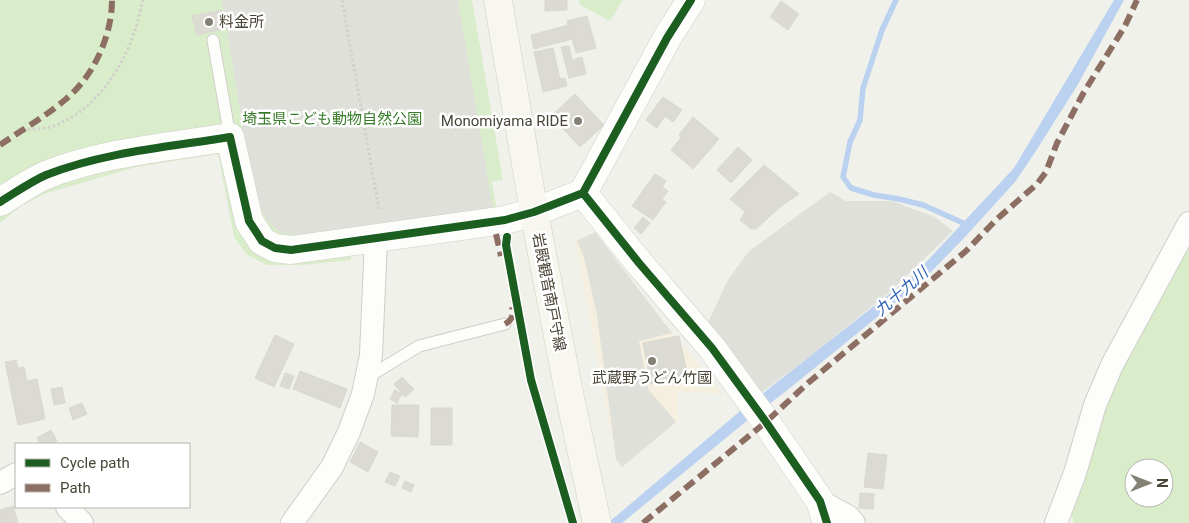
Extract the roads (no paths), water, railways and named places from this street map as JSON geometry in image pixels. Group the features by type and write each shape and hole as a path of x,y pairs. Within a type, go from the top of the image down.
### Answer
{"main road":[{"name":"岩殿観音南戸守線","path":"498,0 534,212 568,393 596,518"}],"street":[{"path":"0,202 45,176 77,165 120,155 230,137 249,221 262,241 275,248 291,250 505,220 534,212 583,193 662,46 690,0"},
{"path":"583,193 639,263 712,348 766,422 823,512 848,517 854,523"},
{"path":"1056,523 1075,473 1095,406 1109,373 1189,223"},
{"path":"292,523 332,467 349,432 363,394 371,355 376,238"},
{"path":"0,483 15,475"},
{"path":"68,508 82,523"}],"lane":[{"path":"213,40 230,137"},
{"path":"366,378 419,346 505,324"}],"water":[{"name":"九十九川","path":"1114,0 1124,0 1077,86 1015,182 964,238 924,279 622,523 608,523 739,412 916,273 1014,168"}],"waterway":[{"path":"896,0 882,30 863,88 860,120 850,142 843,177 851,188 874,195 923,205 970,226"}],"place":[{"name":"料金所","path":"209,22"},
{"name":"Monomiyama RIDE","path":"578,121"},
{"name":"武蔵野うどん竹國","path":"652,361"}],"park label":[{"name":"埼玉県こども動物自然公園","path":"332,119"}]}
